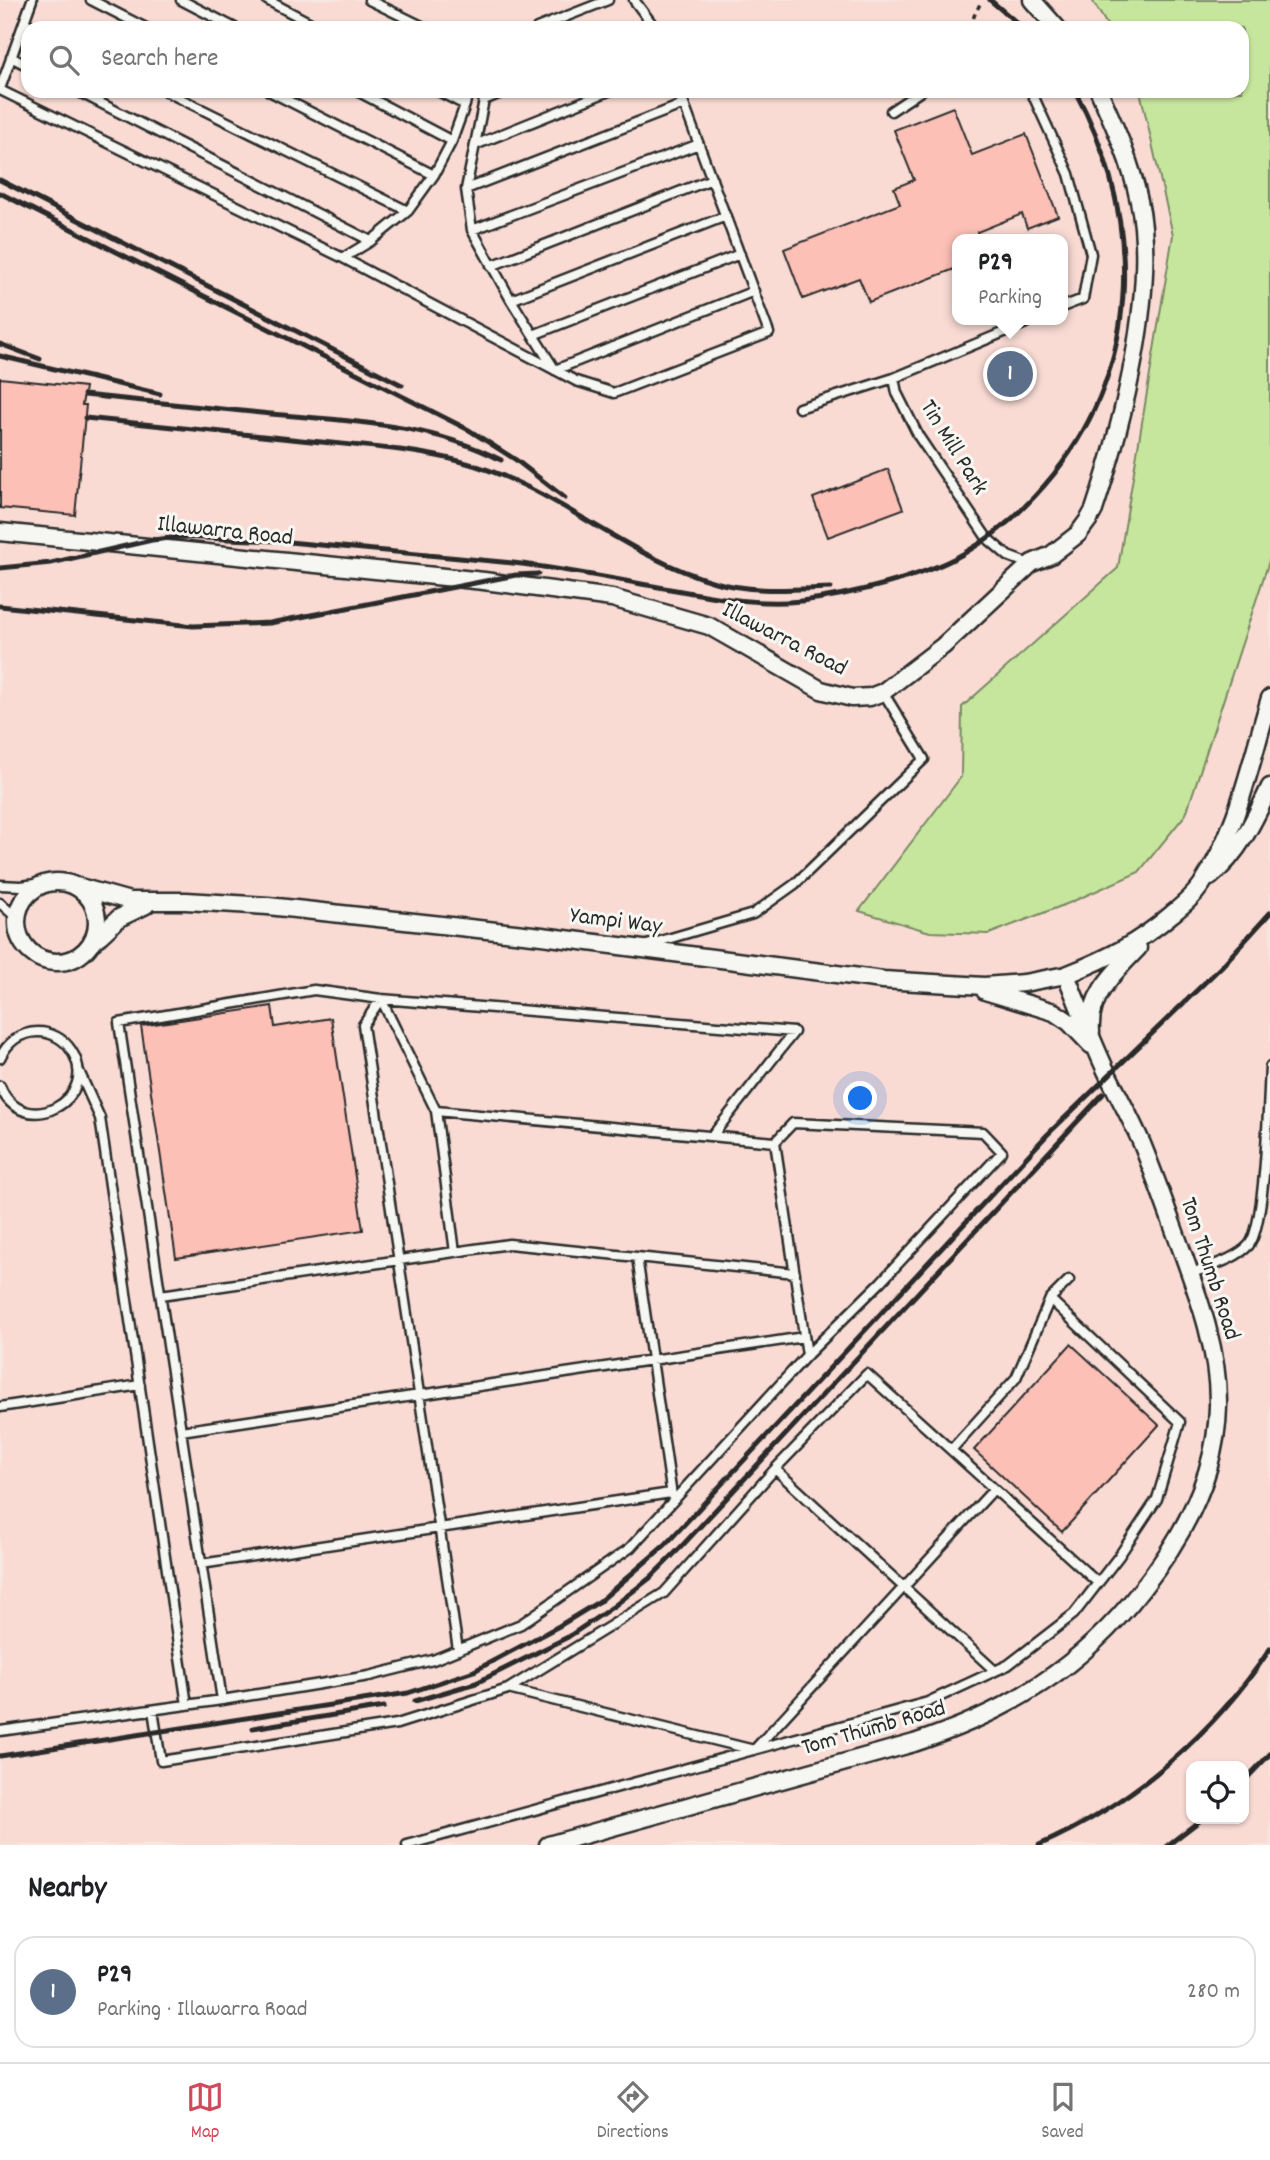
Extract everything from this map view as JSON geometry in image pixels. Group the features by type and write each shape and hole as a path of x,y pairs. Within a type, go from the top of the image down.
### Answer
{"street":[{"path":"1032,0 1051,21"},
{"name":"Illawarra Road","path":"0,532 484,581 612,598 709,626 821,690 852,698 870,697 883,692 943,646 1032,564 1051,555 1078,534 1094,510 1128,383 1144,275 1140,202 1118,132 1102,98"},
{"path":"1203,883 1236,813 1270,698"},
{"path":"1066,975 1111,957 1136,942 1185,903 1203,883 1223,867 1237,849 1270,787"},
{"name":"Yampi Way","path":"50,882 59,881 130,901 268,906 638,948 883,980 1006,985 1066,975"},
{"path":"18,919 27,895 50,882"},
{"path":"76,886 89,898 97,915 96,933 86,949"},
{"name":"Yampi Way","path":"18,919 19,933 26,946 44,960 71,959 86,949 119,918 158,902"},
{"path":"1093,1038 1091,1016 1102,988 1162,923"},
{"name":"Tom Thumb Road","path":"548,1845 914,1743 955,1730 996,1711 1038,1687 1102,1635 1153,1576 1173,1544 1196,1500 1214,1441 1218,1408 1217,1380 1207,1326 1143,1147 1099,1054 1066,975"},
{"path":"960,985 1054,1012 1069,1022 1099,1054"}],"lane":[{"path":"24,21 32,0"},
{"path":"91,0 132,21"},
{"path":"181,0 222,21"},
{"path":"267,0 307,21"},
{"path":"369,0 412,21"},
{"path":"555,21 608,0"},
{"path":"634,0 650,21"},
{"path":"21,30 0,90 343,258 576,381 614,393 769,333 682,98"},
{"path":"11,57 21,62"},
{"path":"91,98 371,241"},
{"path":"179,98 408,211"},
{"path":"283,98 434,176"},
{"path":"370,98 452,141"},
{"path":"452,98 465,105"},
{"path":"343,258 371,241 408,211 434,176 452,141 466,98"},
{"path":"482,98 466,189 472,230 511,300 555,370"},
{"path":"474,145 592,98"},
{"path":"891,111 910,98"},
{"path":"1034,98 1069,174 1091,254 1083,299 1068,305"},
{"path":"466,189 684,104"},
{"path":"472,230 699,144"},
{"path":"491,266 712,179"},
{"path":"511,300 726,216"},
{"path":"533,335 740,254"},
{"path":"555,370 754,291"},
{"path":"799,408 894,379 1021,325"},
{"name":"Tin Mill Park","path":"894,379 897,393 919,437 987,538 1008,556 1032,564"},
{"path":"638,948 753,914 795,884 924,759 883,692"},
{"name":"Yampi Way","path":"0,885 21,886 50,882"},
{"name":"Yampi Way","path":"0,903 18,919"},
{"path":"222,1700 119,1023 314,990 381,999 794,1032 712,1136"},
{"path":"381,999 436,1111 455,1252"},
{"path":"381,999 363,1024 458,1650"},
{"path":"0,1058 7,1046 27,1034 38,1032 61,1039 75,1058 100,1118 187,1705"},
{"path":"1190,1274 1243,1250 1256,1232 1261,1207 1270,1068"},
{"path":"0,1086 12,1104 24,1111 50,1111 62,1105 71,1095 77,1083 78,1069"},
{"path":"436,1111 775,1142"},
{"path":"0,1731 369,1676 433,1660 521,1624 630,1548 672,1497 807,1355 881,1282 1002,1152 983,1132 806,1123 793,1123 775,1142"},
{"path":"775,1142 807,1355"},
{"path":"161,1295 509,1244 795,1273"},
{"path":"637,1257 672,1497"},
{"path":"951,1450 1016,1378 1050,1300 1069,1280"},
{"path":"407,1845 928,1702 1008,1665 1074,1614 1119,1556 1157,1499 1180,1422 1050,1300"},
{"path":"181,1431 804,1337"},
{"path":"153,1710 161,1761 397,1724 508,1689 664,1592 775,1469 867,1374 1098,1583"},
{"path":"0,1407 140,1385"},
{"path":"775,1469 995,1671"},
{"path":"754,1750 994,1489"},
{"path":"201,1564 439,1527 672,1497"},
{"path":"508,1689 754,1750"}],"path":[{"path":"973,21 982,0"}],"shaded area":[{"path":"0,0 1270,0 1270,1845 0,1845"}],"green space":[{"path":"1092,0 1270,0 1270,558 1186,814 1139,872 989,934 930,932 859,911 961,777 962,707 1118,568 1173,235 1142,98 1249,98 1249,21 1105,21"}],"building":[{"path":"953,107 972,155 1026,134 1058,216 1027,228 1022,214 978,234 952,234 952,270 869,302 859,278 803,299 784,249 900,204 894,188 914,180 894,130"},
{"path":"0,378 85,387 82,405 86,405 75,515 0,508"},
{"path":"888,469 903,509 828,537 813,498"},
{"path":"272,1006 275,1027 331,1018 363,1230 176,1258 141,1026"},
{"path":"1071,1344 1159,1425 1062,1532 974,1450"}],"railway":[{"path":"990,0 1015,21"},
{"path":"0,568 51,563 152,540 180,537 278,541 513,563 715,597 784,602 862,590 946,563 1001,528 1034,497 1054,474 1083,430 1105,384 1118,335 1123,286 1122,237 1113,187 1097,138 1078,98"},
{"path":"0,180 402,385"},
{"path":"0,193 469,430 516,460 565,498"},
{"path":"0,344 40,359"},
{"path":"0,356 160,394"},
{"path":"84,395 389,426 446,438 501,460"},
{"path":"85,418 387,448 463,462 528,487 650,556 682,571 715,582 758,589 831,588"},
{"path":"0,606 193,626 270,623 516,575 538,574"},
{"path":"0,1756 408,1693 474,1671 600,1601 665,1545 1047,1135 1222,966 1270,913"},
{"path":"415,1701 476,1683 568,1637 650,1578 1103,1094"},
{"path":"1039,1845 1107,1809 1169,1763 1224,1709 1270,1649"},
{"path":"253,1728 384,1707"},
{"path":"1249,1776 1270,1754"},
{"path":"1168,1845 1195,1824"}],"place":[{"name":"P29","path":"1010,374"}]}
